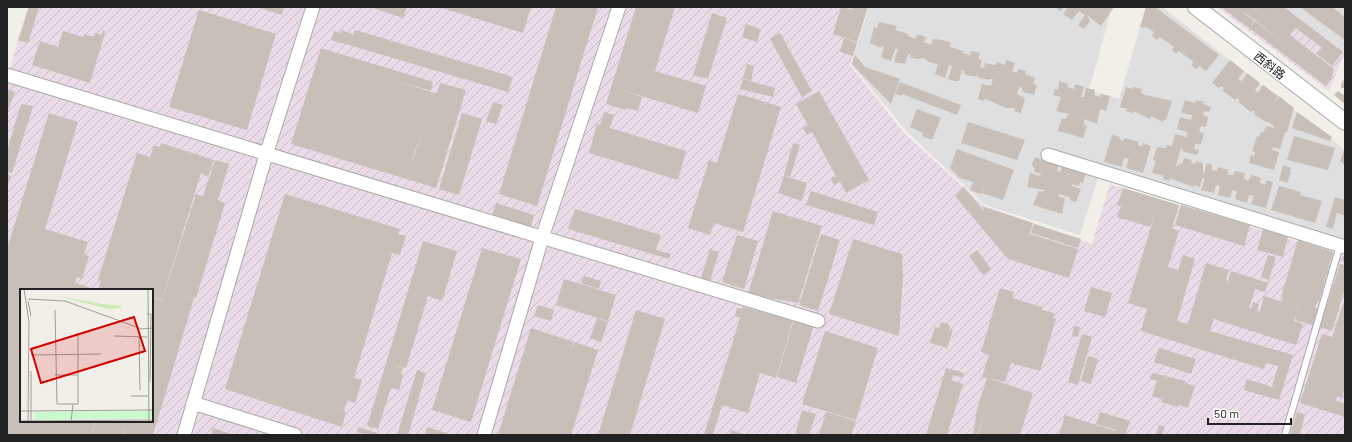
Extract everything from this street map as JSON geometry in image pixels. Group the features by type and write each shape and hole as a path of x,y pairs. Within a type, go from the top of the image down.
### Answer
{"street":[{"path":"184,435 266,155 313,7"},
{"path":"484,435 542,238 619,7"},
{"name":"西斜路","path":"1196,7 1345,122"},
{"path":"7,75 266,155 818,321"},
{"path":"1048,154 1343,246"},
{"path":"193,403 295,435"}],"lane":[{"path":"1284,435 1343,246"}],"shaded area":[{"path":"28,7 868,7 850,65 904,133 984,206 1092,244 1110,184 1345,256 1345,435 7,435 7,80"},
{"path":"869,7 1112,7 1089,90 1119,99 1146,7 1162,7 1345,150 1345,241 1102,165 1080,235 985,205 907,132 851,64"},
{"path":"1217,7 1285,7 1345,52 1329,91"},
{"path":"1285,7 1345,7 1345,52"}],"building":[{"path":"29,7 39,7 28,43 18,40"},
{"path":"257,7 284,7 282,15"},
{"path":"370,7 407,7 403,18"},
{"path":"439,7 531,7 523,33"},
{"path":"556,7 598,7 537,206 499,194"},
{"path":"636,7 675,7 655,71 706,86 698,113 618,89 642,97 638,111 627,108 626,110 606,104"},
{"path":"841,7 854,10 851,7 868,7 857,42 833,34"},
{"path":"1056,7 1064,7 1060,12"},
{"path":"1068,7 1114,7 1101,26 1087,15 1090,21 1084,29 1078,25 1085,15 1079,11 1072,20 1063,14"},
{"path":"1146,7 1155,7 1219,55 1206,71 1199,66 1196,69 1191,65 1194,62 1179,51 1176,54 1172,50 1174,47 1160,37 1157,40 1152,36 1154,32 1146,27 1140,27"},
{"path":"1221,7 1253,7 1266,17 1254,7 1284,7 1343,52 1332,66 1317,54 1322,48 1296,28 1290,35 1334,69 1331,79 1326,86","holes":["1240,10 1255,20 1287,45 1255,21 1249,28 1254,21"]},
{"path":"1300,7 1332,7 1345,18 1345,40"},
{"path":"199,10 276,34 247,130 169,107"},
{"path":"712,13 727,18 708,79 693,75"},
{"path":"879,22 897,26 895,30 908,34 908,36 916,39 917,34 926,37 924,42 931,45 933,39 943,40 951,43 950,47 963,51 962,53 970,55 971,51 980,53 978,59 982,60 980,67 984,68 985,63 996,65 997,62 1005,65 1006,60 1015,63 1012,71 1017,73 1018,69 1026,71 1025,74 1035,78 1033,84 1037,85 1034,95 1023,92 1022,88 1019,87 1017,94 1025,98 1021,113 1014,111 1015,108 1006,108 985,99 984,101 978,99 982,84 991,86 993,79 988,80 977,77 979,73 976,76 971,76 964,74 965,71 962,70 959,81 948,79 952,66 949,65 945,78 935,74 938,64 929,62 924,58 917,59 910,57 911,55 908,54 905,64 894,62 898,49 895,49 891,61 885,59 881,57 884,47 881,46 881,48 870,43 874,27 877,28"},
{"path":"746,24 761,29 757,42 742,37"},
{"path":"103,30 105,31 104,36 90,83 32,65 40,41 58,47 63,31 83,37 84,34 94,37 95,33 102,35"},
{"path":"341,30 353,34 349,45 331,40 334,31 341,33"},
{"path":"355,30 513,77 508,92 349,45"},
{"path":"780,33 812,91 802,97 770,39"},
{"path":"844,38 857,43 853,56 840,52"},
{"path":"321,48 433,82 431,91 393,80 434,93 437,93 440,83 466,90 436,188 291,144","holes":["422,130 413,160 412,160"]},
{"path":"855,55 865,67 900,79 891,104 852,64"},
{"path":"1230,60 1244,71 1238,79 1242,81 1247,73 1260,83 1255,90 1258,93 1263,85 1278,96 1267,112 1279,96 1294,108 1280,149 1273,147 1272,150 1279,152 1274,170 1249,163 1251,155 1254,156 1255,152 1252,151 1257,136 1259,137 1261,132 1263,133 1266,126 1274,128 1274,126 1254,114 1255,112 1252,110 1251,112 1238,102 1240,101 1237,98 1235,100 1222,90 1224,88 1221,86 1219,88 1212,83"},
{"path":"747,64 754,66 751,81 743,78"},
{"path":"1345,78 1345,88 1341,88 1341,84"},
{"path":"743,79 775,88 773,97 740,89"},
{"path":"1059,81 1068,84 1067,87 1074,89 1075,84 1084,87 1081,97 1084,97 1086,88 1095,90 1094,95 1100,97 1101,94 1110,96 1106,111 1100,109 1097,124 1084,119 1084,125 1087,126 1083,138 1058,131 1062,118 1065,119 1069,114 1056,111 1061,97 1053,95 1055,89 1058,90"},
{"path":"900,82 961,105 957,115 902,94 902,96 895,94"},
{"path":"1126,87 1132,89 1133,87 1142,89 1141,93 1145,95 1172,101 1166,120 1163,122 1151,116 1150,119 1133,111 1133,113 1126,111 1127,109 1120,107"},
{"path":"7,89 15,92 7,114"},
{"path":"819,91 869,180 846,193 840,182 834,185 831,179 836,176 812,132 807,135 803,128 808,125 796,104"},
{"path":"1338,91 1345,96 1345,104 1334,95"},
{"path":"738,94 781,107 743,232 714,223 710,235 688,228 709,160 717,163"},
{"path":"1185,100 1195,103 1196,100 1204,102 1203,104 1211,107 1209,112 1204,111 1203,114 1204,116 1208,117 1206,127 1201,126 1199,131 1204,134 1201,144 1195,144 1194,149 1199,150 1197,155 1182,151 1183,149 1181,148 1176,166 1179,166 1179,163 1182,164 1184,158 1192,160 1191,163 1195,164 1196,161 1203,163 1203,177 1207,163 1212,165 1212,170 1217,171 1218,167 1228,170 1228,175 1233,175 1235,171 1245,173 1244,178 1248,181 1252,175 1261,178 1260,183 1265,185 1267,180 1273,182 1266,208 1251,204 1254,196 1249,195 1247,203 1235,199 1237,191 1232,190 1230,198 1218,195 1220,186 1216,185 1214,193 1201,190 1205,179 1202,178 1200,187 1194,185 1193,187 1170,178 1169,181 1163,179 1164,176 1152,173 1156,161 1153,160 1157,147 1166,148 1167,145 1172,146 1175,134 1186,137 1188,132 1177,129 1180,117 1191,120 1192,115 1181,113"},
{"path":"493,102 503,105 496,124 486,121"},
{"path":"21,104 33,106 12,173 7,172 7,151"},
{"path":"917,109 941,118 932,140 922,136 923,133 910,127"},
{"path":"604,112 614,115 610,128 686,151 678,180 589,153 597,124 600,125"},
{"path":"1297,112 1332,137 1330,141 1292,128"},
{"path":"49,113 78,122 45,229 88,242 84,254 89,256 82,279 77,277 75,283 95,289 20,289 20,422 95,422 91,435 7,435 7,249"},
{"path":"462,113 482,119 459,195 439,189"},
{"path":"968,122 1025,140 1017,160 961,143"},
{"path":"1112,135 1120,137 1119,139 1123,141 1124,138 1139,142 1138,145 1142,146 1143,143 1151,146 1143,173 1126,168 1129,159 1124,158 1122,167 1104,162"},
{"path":"1294,136 1335,148 1328,170 1287,160"},
{"path":"161,143 214,160 208,177 201,173 162,300 153,297 153,289 98,289 101,281 98,280 137,153 150,157 154,145 160,147"},
{"path":"793,143 800,145 790,177 784,175"},
{"path":"957,149 1014,170 1003,200 982,193 985,183 981,194 970,190 973,182 960,178 950,168"},
{"path":"1344,150 1345,151 1345,165 1340,161"},
{"path":"1035,157 1059,163 1057,171 1060,172 1063,164 1078,171 1086,172 1083,183 1080,182 1079,186 1072,184 1072,186 1081,189 1076,202 1070,200 1071,198 1059,194 1059,197 1065,198 1062,214 1033,205 1039,191 1043,192 1044,190 1027,187 1030,173 1040,176 1041,174 1034,172 1035,168 1032,164"},
{"path":"215,160 229,164 218,200 225,203 196,298 183,295 194,298 153,435 124,435 126,427 123,435 91,435 96,422 153,422 153,297 162,301 196,194 203,196"},
{"path":"1283,165 1291,168 1287,183 1279,180"},
{"path":"7,174 11,176 7,188"},
{"path":"784,176 807,183 802,201 778,193"},
{"path":"1279,186 1301,192 1300,195 1322,201 1315,223 1271,210"},
{"path":"964,187 983,210 984,207 1033,223 1028,239 1030,234 1078,249 1069,278 1008,259 955,196"},
{"path":"1123,188 1179,205 1172,228 1179,231 1168,267 1178,270 1183,255 1195,259 1177,321 1188,324 1206,263 1229,270 1226,280 1228,281 1231,271 1268,283 1265,292 1255,289 1249,308 1251,309 1253,302 1259,304 1257,311 1260,312 1264,296 1282,302 1283,298 1281,297 1298,240 1333,252 1319,302 1317,302 1315,308 1325,311 1340,264 1345,265 1345,289 1332,331 1295,320 1299,303 1294,321 1303,324 1296,345 1214,319 1210,331 1293,355 1279,400 1244,390 1247,379 1272,387 1278,366 1266,363 1264,369 1141,331 1147,309 1128,303 1154,217 1150,227 1117,217 1121,206 1117,206"},
{"path":"811,191 878,212 874,225 806,205"},
{"path":"285,194 400,229 398,234 406,236 400,255 392,253 354,378 362,380 355,403 347,400 344,411 331,407 346,412 342,427 225,389"},
{"path":"1335,197 1345,200 1345,216 1337,213 1333,229 1326,227"},
{"path":"496,203 534,215 530,230 491,218"},
{"path":"1181,205 1250,225 1244,246 1175,225"},
{"path":"575,209 661,235 656,250 671,254 669,259 568,229"},
{"path":"773,211 822,226 798,303 748,294"},
{"path":"1034,224 1081,239 1078,248 1031,233"},
{"path":"1263,229 1288,237 1283,257 1257,250"},
{"path":"821,234 840,240 818,311 799,305"},
{"path":"737,235 758,241 744,289 722,282"},
{"path":"853,239 902,254 903,276 899,336 829,314"},
{"path":"423,241 457,251 442,301 428,296 406,368 390,364 403,368 401,374 403,375 399,390 391,388 378,429 367,426"},
{"path":"482,248 521,259 471,422 432,410"},
{"path":"710,249 719,252 710,281 701,278"},
{"path":"977,250 991,269 983,275 969,256"},
{"path":"1268,255 1276,257 1269,280 1261,277"},
{"path":"1345,255 1345,262 1342,261"},
{"path":"584,276 601,281 599,289 581,283"},
{"path":"564,279 616,295 608,321 556,305"},
{"path":"1091,287 1112,293 1105,317 1084,311"},
{"path":"1000,288 1014,292 1012,298 1042,307 1042,310 1054,313 1053,318 1056,319 1040,371 1011,363 1005,382 982,377 989,355 981,352"},
{"path":"1345,298 1345,387 1342,398 1337,396 1336,401 1345,403 1345,417 1300,403 1322,334 1332,337"},
{"path":"538,305 554,310 551,321 534,316"},
{"path":"743,307 793,320 776,378 760,373 748,413 722,405 713,435 704,435 740,318 735,316 737,308 743,309"},
{"path":"636,310 665,319 630,435 598,435"},
{"path":"597,318 608,322 601,342 590,338"},
{"path":"794,319 814,325 796,383 777,377"},
{"path":"941,322 950,325 949,329 953,330 947,348 930,343 935,327 939,328"},
{"path":"1074,326 1080,327 1078,337 1072,336"},
{"path":"531,328 574,342 571,351 575,342 598,350 571,435 498,435"},
{"path":"825,331 878,348 856,420 802,404"},
{"path":"1082,334 1092,337 1078,385 1068,382"},
{"path":"1159,348 1196,359 1191,374 1154,362"},
{"path":"1088,356 1098,359 1091,384 1081,381"},
{"path":"946,368 964,373 963,378 953,375 951,380 963,384 961,391 947,435 926,435"},
{"path":"417,370 426,373 408,435 397,435"},
{"path":"1152,373 1186,381 1185,383 1195,386 1188,408 1161,402 1162,399 1152,396 1157,381 1150,379"},
{"path":"987,378 1033,393 1020,435 978,435 985,410 977,435 973,435 977,409"},
{"path":"802,410 816,414 809,435 795,435"},
{"path":"826,412 856,421 851,435 819,435"},
{"path":"1100,412 1130,421 1125,435 1059,435 1065,415 1115,431 1116,430 1096,424"},
{"path":"1297,412 1305,414 1300,435 1290,435"},
{"path":"1159,425 1165,427 1162,435 1156,435"},
{"path":"358,427 377,433 376,435 368,435 357,432"},
{"path":"427,427 453,435 425,435"},
{"path":"213,428 234,435 211,435"},
{"path":"731,430 747,435 730,435"}]}
